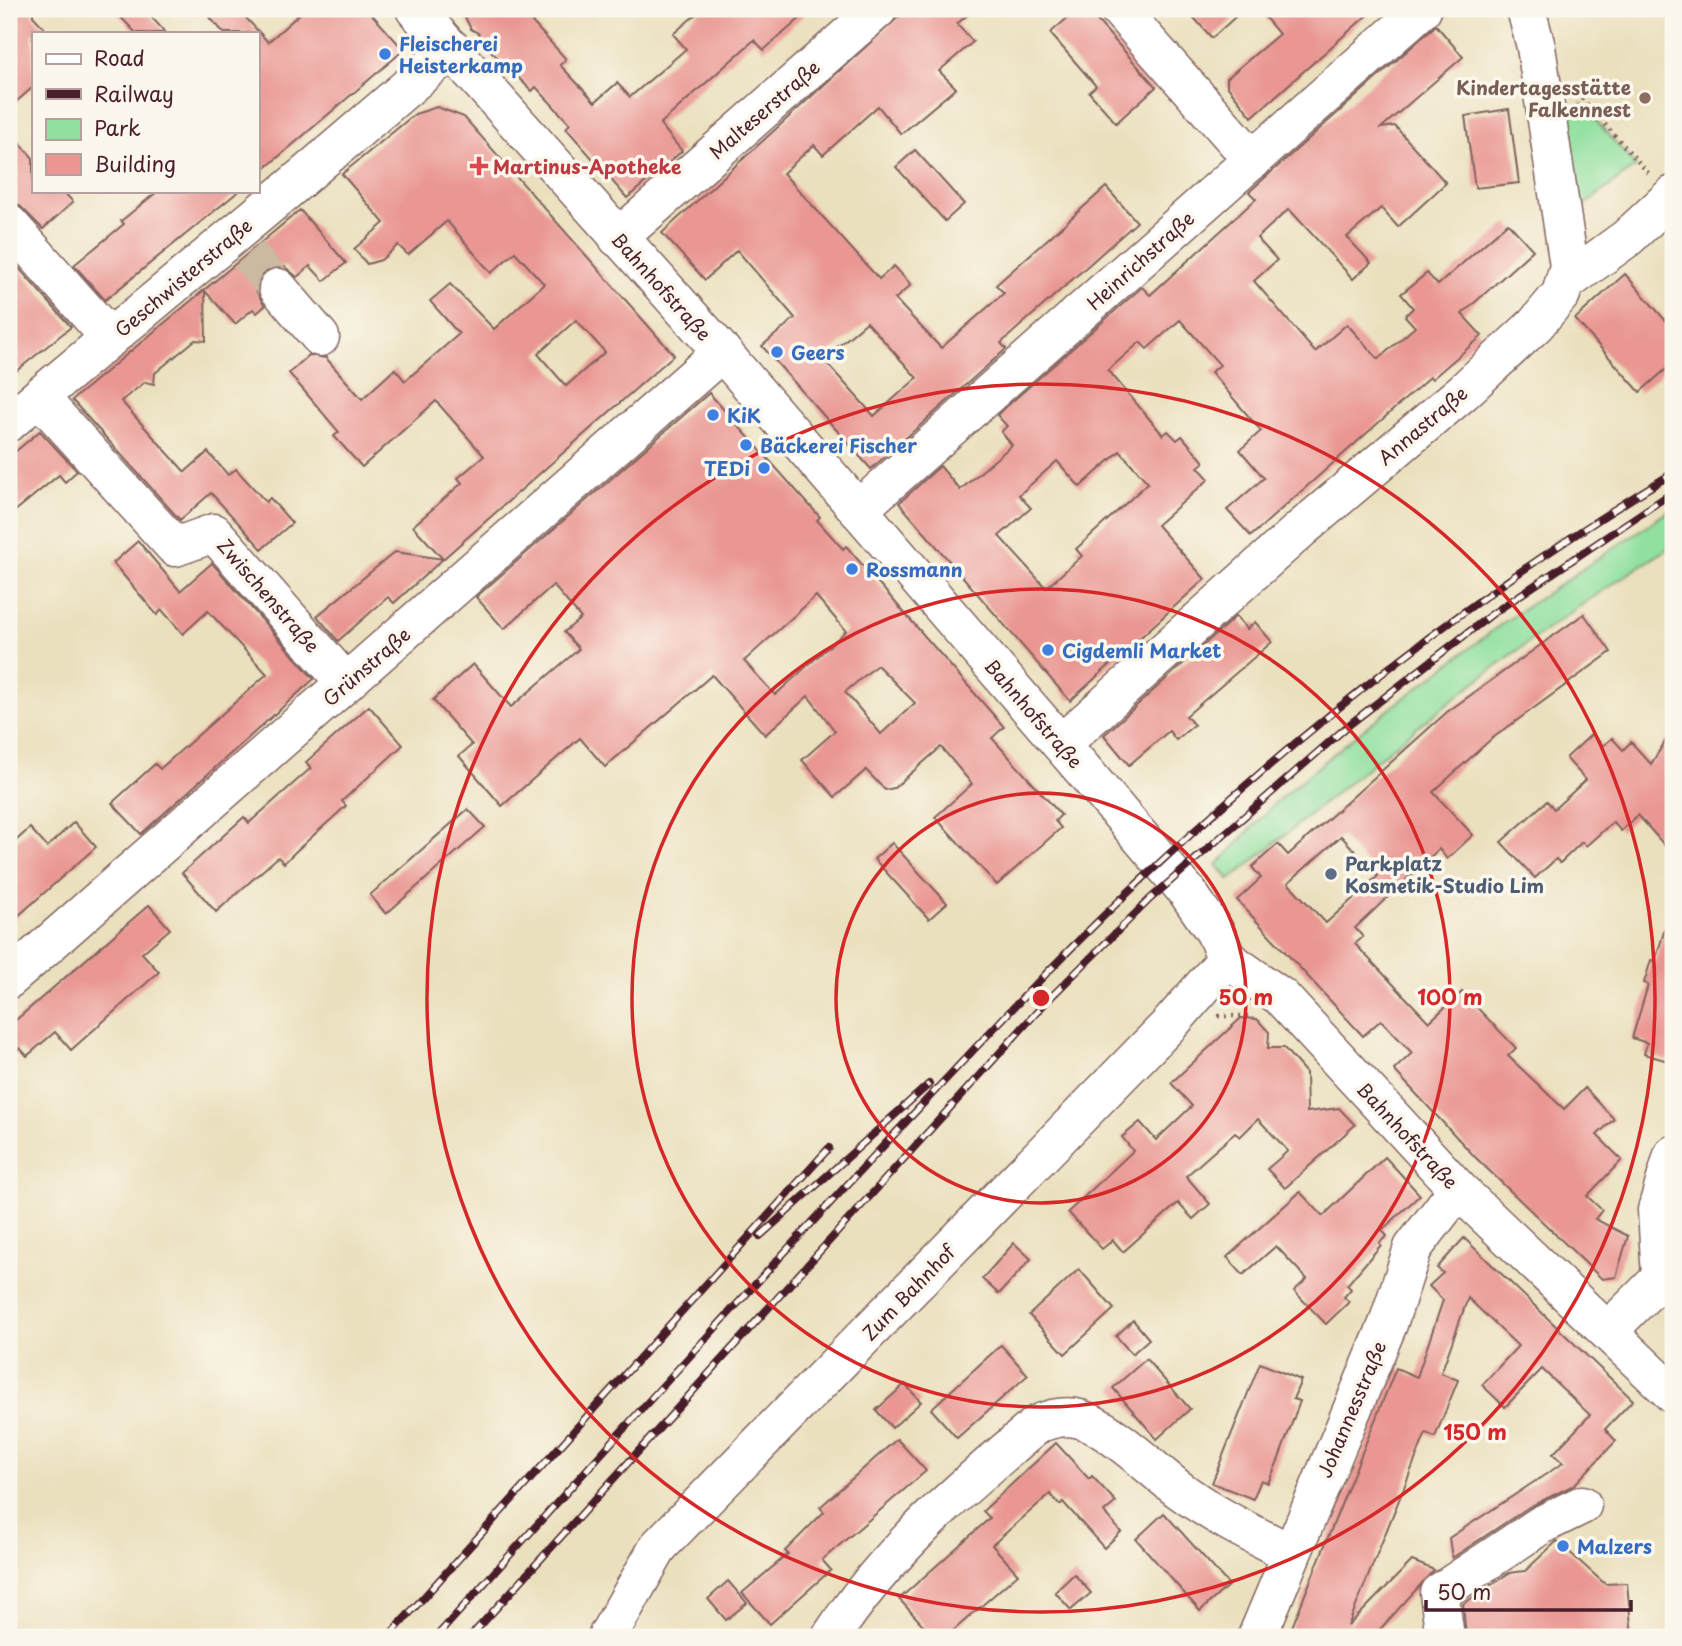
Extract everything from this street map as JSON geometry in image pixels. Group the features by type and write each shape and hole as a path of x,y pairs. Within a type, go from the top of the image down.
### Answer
{"street":[{"name":"Bahnhofstraße","path":"415,9 722,352 1061,744 1188,893 1215,932 1227,959 1281,997 1458,1189 1524,1255 1673,1394"},
{"name":"Malteserstraße","path":"618,238 877,9"},
{"path":"1119,9 1253,160"},
{"name":"Heinrichstraße","path":"858,510 1422,9"},
{"path":"1526,9 1536,47 1569,266 1565,283"},
{"name":"Geschwisterstraße","path":"9,422 110,338 240,245 452,49"},
{"path":"1565,283 1626,238 1672,197"},
{"path":"9,224 110,338"},
{"name":"Annastraße","path":"1061,744 1300,529 1463,391 1536,324 1565,283"},
{"path":"278,288 320,337"},
{"name":"Grünstraße","path":"9,979 722,352"},
{"name":"Zwischenstraße","path":"39,397 175,547 214,533 346,683"},
{"name":"Zum Bahnhof","path":"607,1637 659,1546 1178,1016 1227,959"},
{"path":"1608,1331 1667,1275 1657,1210 1673,1155"},
{"name":"Johannesstraße","path":"1257,1637 1388,1324 1413,1248 1458,1189"},
{"path":"831,1637 863,1590 917,1530 956,1492 1038,1424 1050,1419 1082,1420 1100,1429 1182,1492 1222,1518 1290,1553"},
{"path":"1445,1637 1439,1593 1541,1525 1583,1505"}],"path":[{"path":"1571,82 1672,197"},
{"path":"1209,1026 1218,1017 1259,1016"}],"green space":[{"path":"1582,104 1636,166 1578,210 1566,117"},
{"path":"1673,508 1673,546 1614,583 1501,663 1391,748 1230,880 1217,865 1276,802 1357,734 1500,625"}],"building":[{"path":"9,9 33,9 33,16 48,32 32,32 32,88 9,108"},
{"path":"113,9 144,9 165,32 135,32"},
{"path":"202,9 238,9 259,32 223,32"},
{"path":"305,9 367,9 404,50 259,173 259,32 268,42"},
{"path":"461,9 545,9 532,22 566,59 560,65 595,102 617,83 630,97 686,49 673,34 702,9 811,9 764,50 754,40 660,124 682,151 627,198 566,128 570,124 536,87 532,91 490,50 478,33 471,29"},
{"path":"907,9 974,9 957,24 973,42 939,71 956,88 901,134 878,106 823,155 814,145 783,173 879,279 894,266 911,285 895,299 941,348 1004,293 996,285 1106,187 1137,222 1001,343 1006,349 871,469 762,346 795,318 737,250 705,280 662,233","holes":["867,322 917,378 874,416 823,359"]},
{"path":"1078,9 1087,9 1156,87 1116,123 1089,92 1096,86 1050,33"},
{"path":"1186,9 1244,9 1212,38"},
{"path":"1258,9 1374,9 1252,117 1227,86 1227,78 1279,34"},
{"path":"1436,25 1463,57 1381,128 1395,126 1446,183 1398,227 1381,208 1347,237 1371,263 1353,279 1289,209 1257,238 1277,260 1254,281 1315,352 1347,324 1378,359 1415,327 1405,316 1413,308 1401,294 1427,273 1438,285 1508,223 1533,250 1462,314 1482,336 1432,379 1430,377 1251,536 1227,510 1264,478 1240,450 1261,431 1211,372 1220,365 1180,320 1147,349 1140,342 1108,370 1163,435 1168,431 1177,440 1182,436 1204,462 1198,467 1209,479 1157,525 1205,579 1070,701 899,503 940,466 960,490 1012,445 1001,432 1007,426 997,415 1142,287 1150,295 1256,199 1249,192","holes":["1120,451 1148,483 1076,549 1082,556 1046,588 999,536 1031,508 1019,495 1057,461 1080,487"]},
{"path":"437,107 464,117 674,355 443,559 413,526 462,483 458,478 484,456 436,401 362,467 334,436 339,432 289,373 309,355 326,358 362,399 395,369 405,381 459,334 430,301 450,284 494,329 544,284 515,252 491,273 447,221 408,255 398,245 381,260 367,264 354,249 384,223 342,174 415,114","holes":["576,320 605,352 566,386 538,354"]},
{"path":"1509,109 1519,183 1475,188 1465,116"},
{"path":"9,130 32,157 32,192 64,192 73,202 43,229 9,195"},
{"path":"915,150 964,204 945,221 896,167"},
{"path":"157,192 238,192 105,300 74,265 124,224 121,221"},
{"path":"300,210 346,263 324,281 310,266 297,277 285,267 275,266 264,271 258,280 256,291 265,306 257,313 253,309 235,324 205,291 206,341 195,340 155,373 154,384 145,382 121,401 185,472 208,452 228,475 236,469 266,502 270,498 292,523 262,549 211,493 180,520 72,400"},
{"path":"9,257 71,327 9,377"},
{"path":"1625,274 1673,329 1673,363 1640,392 1575,319"},
{"path":"709,393 820,517 817,520 843,549 846,546 1004,727 992,738 1061,815 1055,821 1061,828 997,885 935,817 972,784 941,747 894,788 885,790 866,770 835,797 802,760 835,731 808,696 765,735 712,675 605,767 580,738 502,806 459,756 472,745 433,700 473,664 511,707 579,649 564,632 581,618 553,585 504,629 476,597","holes":["816,596 846,631 775,695 744,661","877,665 915,703 881,734 845,692"]},
{"path":"40,431 77,471 65,482 59,475 9,516 9,457"},
{"path":"138,541 180,591 212,563 314,679 141,834 112,803 155,764 160,769 267,674 208,611 183,634 162,610 157,615 113,563"},
{"path":"395,552 443,559 394,603 388,597 338,641 317,616"},
{"path":"1584,614 1611,652 1490,740 1433,792 1473,835 1447,859 1439,849 1355,928 1363,937 1355,944 1429,1022 1462,992 1516,1048 1508,1056 1564,1109 1585,1088 1614,1119 1597,1135 1622,1160 1587,1196 1602,1210 1595,1219 1628,1236 1616,1277 1602,1279 1476,1158 1394,1070 1412,1053 1381,1020 1363,1036 1237,900 1261,878 1252,867 1278,844 1288,855 1447,712","holes":["1341,836 1378,876 1326,923 1288,883"]},
{"path":"1236,616 1247,629 1255,622 1272,642 1186,716 1194,725 1176,740 1169,731 1129,765 1104,735"},
{"path":"369,706 403,745 342,801 346,806 284,863 278,857 216,912 182,873 244,817 249,823 311,768 306,762"},
{"path":"1673,729 1673,855 1638,815 1621,831 1613,822 1586,846 1582,842 1560,863 1556,859 1535,878 1501,842 1547,801 1554,809 1586,780 1566,758 1592,734 1603,746 1612,738 1623,750 1631,742 1651,764"},
{"path":"468,809 485,827 386,914 370,895"},
{"path":"74,822 96,847 9,924 9,847 30,828 47,847"},
{"path":"892,843 947,903 929,919 874,859"},
{"path":"149,905 170,929 142,953 159,972 71,1050 55,1032 27,1056 20,1048 9,1058 9,1026"},
{"path":"1668,919 1673,920 1673,1045 1668,1061 1644,1054 1647,1043 1632,1038 1648,985 1644,983 1651,960 1655,961"},
{"path":"1241,1018 1257,1019 1269,1032 1268,1048 1284,1048 1306,1073 1307,1112 1339,1108 1355,1125 1285,1188 1267,1169 1288,1151 1258,1119 1240,1137 1235,1133 1186,1176 1210,1204 1193,1219 1178,1203 1123,1252 1113,1240 1102,1249 1068,1212 1133,1151 1122,1137 1140,1122 1156,1140 1192,1106 1171,1083"},
{"path":"1385,1157 1420,1195 1382,1230 1387,1236 1347,1285 1351,1289 1344,1297 1349,1302 1326,1324 1294,1291 1307,1279 1276,1246 1243,1275 1227,1257 1300,1192 1323,1216"},
{"path":"1464,1238 1633,1400 1605,1429 1616,1441 1574,1485 1529,1507 1452,1558 1449,1538 1563,1463 1553,1454 1590,1415 1542,1369 1505,1407 1482,1385 1518,1346 1468,1298 1441,1373 1458,1380 1435,1437 1426,1433 1348,1626 1412,1561 1434,1570 1373,1637 1288,1637 1396,1368 1417,1377 1443,1300 1429,1286 1443,1273 1437,1268"},
{"path":"1014,1243 1031,1259 999,1294 982,1279"},
{"path":"1079,1269 1114,1309 1065,1354 1029,1315"},
{"path":"1133,1320 1149,1339 1132,1354 1116,1336"},
{"path":"1001,1345 1028,1375 957,1438 931,1409"},
{"path":"1146,1359 1190,1409 1157,1439 1113,1388"},
{"path":"1260,1363 1301,1380 1293,1399 1300,1401 1268,1483 1261,1480 1253,1499 1212,1483"},
{"path":"905,1384 921,1402 892,1428 876,1410"},
{"path":"897,1439 926,1471 822,1560 831,1570 770,1624 742,1593 788,1554 785,1551 824,1512 820,1507"},
{"path":"1056,1443 1089,1479 1092,1476 1116,1502 1104,1512 1121,1532 1104,1548 1063,1502 1060,1505 1050,1494 992,1545 1018,1574 946,1637 934,1637 899,1599 990,1518 983,1511"},
{"path":"1164,1513 1229,1585 1200,1611 1136,1539"},
{"path":"1557,1541 1605,1584 1627,1583 1632,1637 1466,1637 1463,1604 1509,1573 1525,1571"},
{"path":"1074,1574 1091,1593 1071,1610 1055,1592"},
{"path":"728,1581 747,1603 726,1620 708,1599"}],"tunnel":[{"path":"248,254 278,288"}],"railway":[{"path":"436,1637 668,1379 845,1188 1019,1002 1137,884 1263,771 1394,664 1531,564 1673,473"},
{"path":"470,1637 1045,1003 1150,899 1350,724 1492,614 1673,492"},
{"path":"760,1236 929,1084"},
{"path":"388,1637 829,1148"}],"place":[{"name":"Fleischerei Heisterkamp","path":"385,54"},
{"name":"Kindertagesstätte Falkennest","path":"1645,98"},
{"name":"Martinus-Apotheke","path":"479,166"},
{"name":"Geers","path":"777,352"},
{"name":"KiK","path":"713,415"},
{"name":"Bäckerei Fischer","path":"746,445"},
{"name":"TEDi","path":"764,468"},
{"name":"Rossmann","path":"852,569"},
{"name":"Cigdemli Market","path":"1048,650"},
{"name":"Parkplatz Kosmetik-Studio Lim","path":"1331,874"},
{"name":"Malzers","path":"1563,1546"}]}
